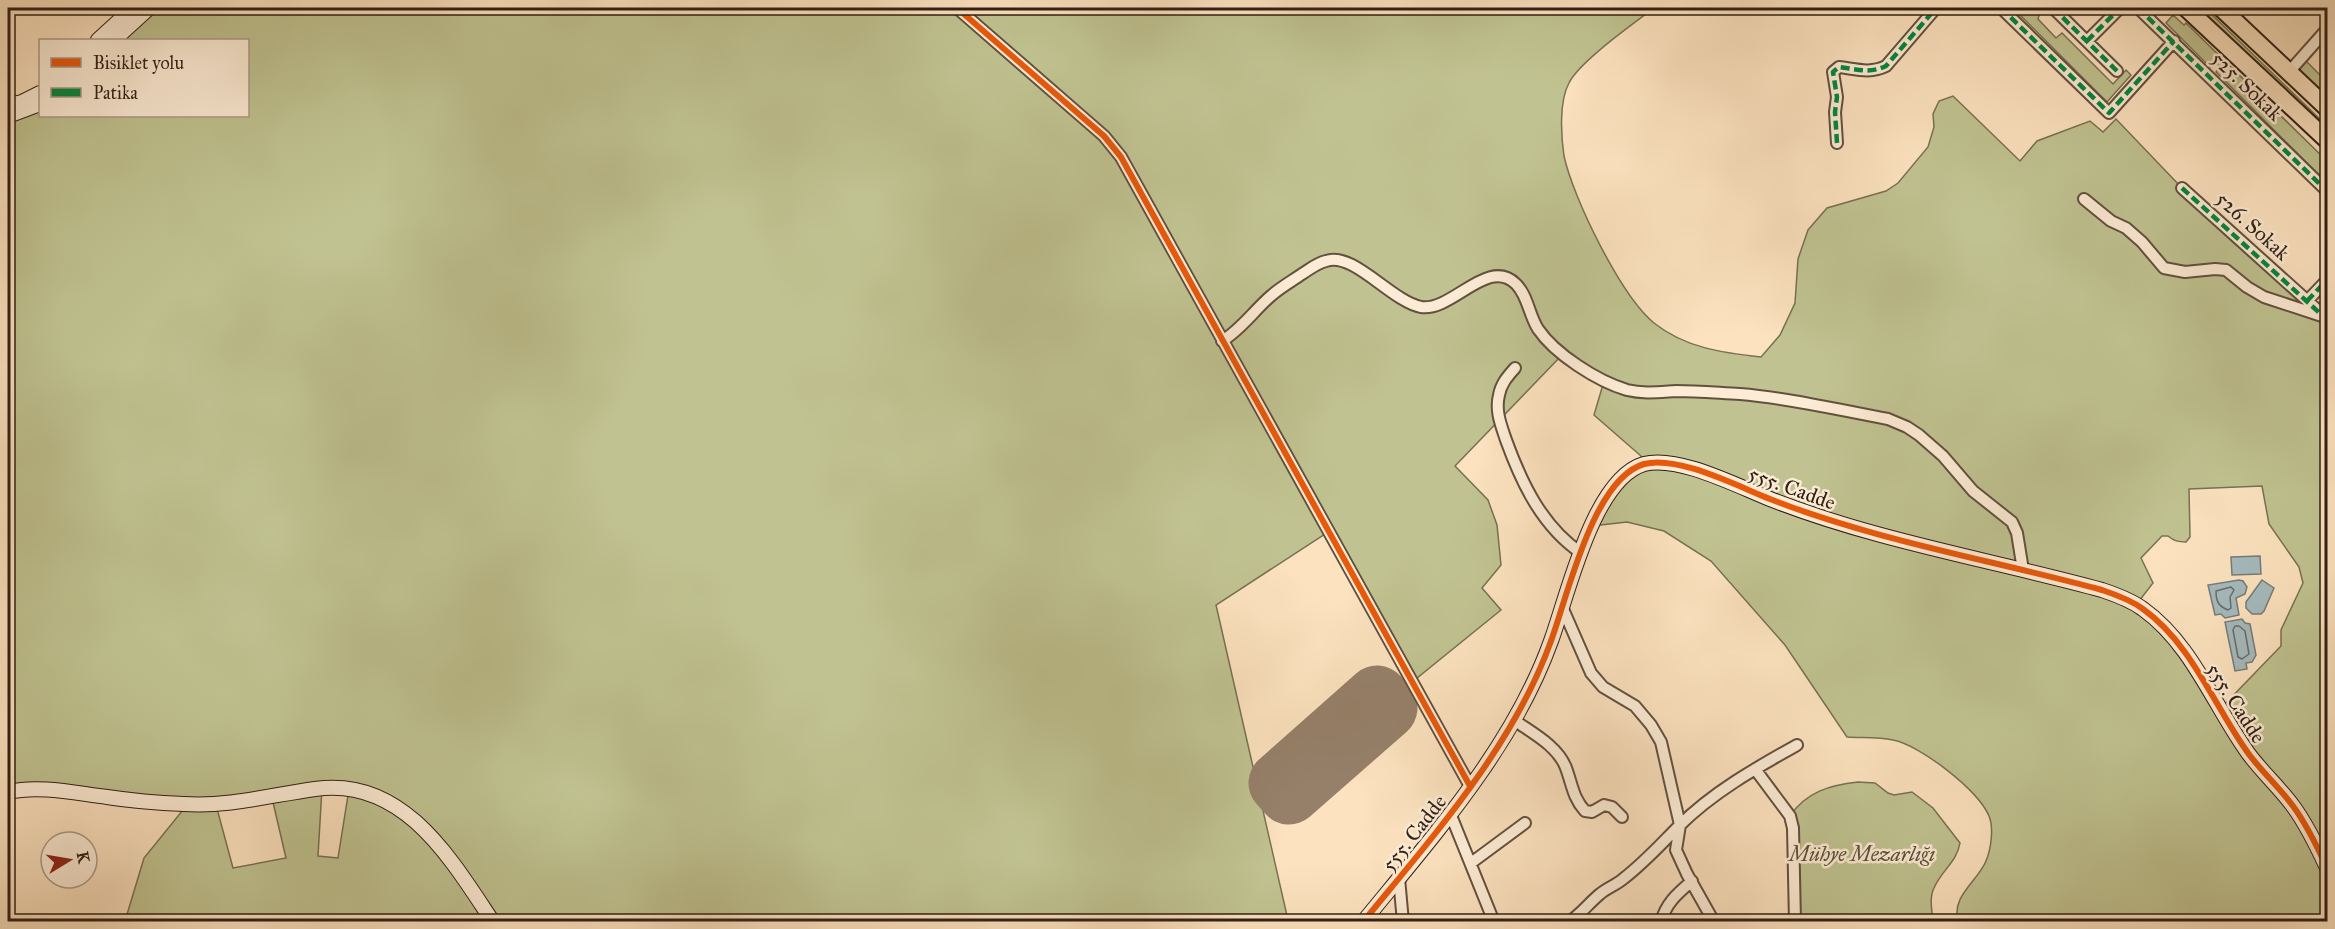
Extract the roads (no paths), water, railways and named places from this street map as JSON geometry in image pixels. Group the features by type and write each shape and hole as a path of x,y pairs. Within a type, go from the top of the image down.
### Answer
{"main road":[{"path":"2186,8 2328,141"},
{"path":"2221,8 2328,109"}],"street":[{"path":"99,39 133,8"},
{"path":"115,39 149,8"},
{"path":"957,8 1104,136 1121,157 1470,786"},
{"path":"1837,143 1835,112 1837,97 1833,72 1839,67 1876,71 1886,66 1936,8"},
{"path":"2001,8 2109,113 2174,41"},
{"path":"2053,8 2117,71"},
{"path":"2087,41 2120,8"},
{"name":"525. Sokak","path":"2138,8 2328,192"},
{"path":"2289,72 2328,28"},
{"path":"8,105 22,102 39,94"},
{"path":"8,116 39,104"},
{"name":"526. Sokak","path":"2182,188 2326,317"},
{"path":"2084,199 2111,221 2126,228 2142,242 2164,268 2175,272 2226,270 2264,297 2326,317"},
{"path":"1222,341 1241,326 1272,295 1327,260 1345,260 1405,301 1422,307 1436,306 1454,298 1480,281 1495,276 1507,278 1516,284 1522,293 1537,328 1547,339 1577,365 1604,381 1628,390 1648,393 1698,392 1755,395 1888,419 1907,427 1943,456 1973,491 2012,522 2017,533 2024,570"},
{"path":"2307,302 2328,279"},
{"path":"1515,368 1503,382 1498,403 1501,424 1514,462 1529,494 1549,523 1563,540 1581,553"},
{"name":"555. Cadde","path":"1364,921 1450,813 1514,720 1549,648 1591,526 1610,492 1628,472 1642,465 1662,461 1684,465 1785,505 1847,525 2093,587 2124,598 2144,610 2162,626 2186,654 2249,755 2293,806 2328,870"},
{"path":"1563,609 1591,673 1603,687 1635,706 1651,725 1661,742 1680,825 1676,850 1714,921"},
{"path":"1514,720 1557,753 1566,767 1578,803 1585,811 1592,812 1604,805 1612,807 1622,817"},
{"path":"1569,921 1602,892 1620,882 1666,842 1680,825 1714,797 1755,769 1797,746"},
{"path":"1755,769 1790,816 1793,828 1795,921"},
{"path":"8,792 53,790 139,802 188,805 231,804 338,787 362,790 380,796 404,811 423,828 442,849 493,921"},
{"path":"1450,813 1494,921"},
{"path":"1471,863 1526,822"},
{"path":"1399,878 1402,921"},
{"path":"1661,921 1665,908 1672,898 1692,881"}],"water":[{"path":"2260,556 2261,574 2232,575 2231,557"},
{"path":"2262,580 2274,588 2264,611 2261,614 2252,614 2246,608 2246,602"},
{"path":"2243,581 2247,587 2245,594 2236,598 2239,615 2225,618 2221,614 2215,615 2208,585"},
{"path":"2242,619 2245,623 2250,624 2256,655 2252,662 2246,663 2247,669 2235,671 2225,622"}],"park label":[{"name":"Mühye Mezarlığı","path":"1862,854"}]}
